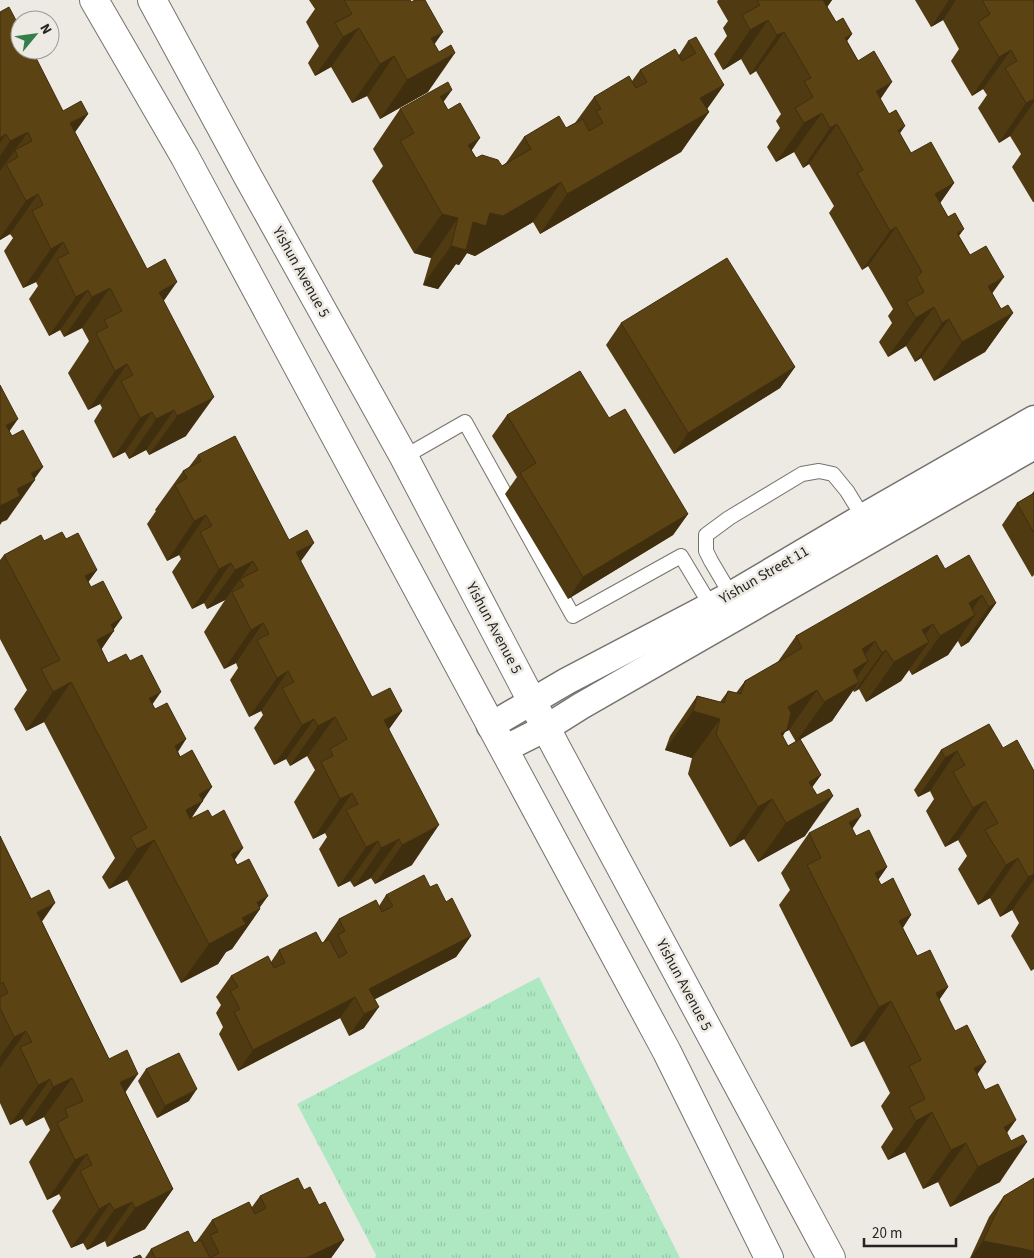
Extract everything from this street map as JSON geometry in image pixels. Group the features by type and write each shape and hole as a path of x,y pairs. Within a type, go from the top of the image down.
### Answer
{"main road":[{"path":"94,0 185,158 667,1052 769,1258"},
{"name":"Yishun Avenue 5","path":"152,0 404,457 546,728 832,1258"}],"street":[{"name":"Yishun Street 11","path":"929,493 1034,419"},
{"name":"Yishun Street 11","path":"490,726 576,677 728,605 929,493 1034,446"},
{"name":"Yishun Street 11","path":"504,749 546,728 728,605"}],"lane":[{"path":"404,457 465,422 573,616 681,556 728,605"},
{"path":"728,605 706,551 706,535 729,518 802,474 819,471 833,474 847,490 869,527"}],"green space":[{"path":"539,977 680,1258 375,1258 376,1255 297,1104"}],"building":[{"path":"344,0 410,0 411,2 425,0 443,32 431,38 439,52 451,45 455,53 407,80 394,56 380,64 359,28 343,37 335,23 352,14"},
{"path":"757,0 823,0 836,22 843,18 852,34 845,38 858,61 874,51 892,82 876,91 889,114 896,110 905,126 898,130 911,153 931,142 954,183 935,194 948,217 955,213 964,229 957,233 970,255 986,246 1004,277 988,286 1001,309 1008,305 1013,313 962,342 949,319 942,323 934,307 916,318 906,302 924,292 916,277 922,272 896,227 890,231 857,173 863,170 837,124 830,128 822,113 804,123 795,108 813,97 804,81 811,78 784,32 777,35 768,20 750,30 742,15 760,5"},
{"path":"982,0 1034,0 1034,99 1026,103 1005,68 1017,61 1011,50 999,57 978,22 990,14"},
{"path":"9,7 11,10 10,60 37,60 63,111 81,101 88,114 70,123 147,269 165,259 177,282 159,292 214,397 177,416 174,410 156,419 152,412 140,418 121,381 133,375 127,364 115,371 96,333 108,327 104,320 122,311 110,288 92,297 88,290 76,297 57,259 69,253 63,242 51,249 32,211 43,205 38,194 26,201 6,164 18,157 15,150 32,141 28,132 10,141 6,134 0,138 0,12"},
{"path":"696,37 724,85 700,98 709,112 567,194 561,182 503,216 490,213 486,226 473,222 466,250 451,246 458,218 442,214 400,141 414,133 400,109 448,82 452,90 440,96 448,110 460,103 480,138 468,145 476,158 482,155 498,160 502,166 531,149 524,137 559,116 566,128 583,119 589,131 603,123 596,111 601,109 594,97 629,76 636,88 647,82 640,70 675,49 682,61 696,53 688,41"},
{"path":"727,258 795,367 688,433 621,323"},
{"path":"580,371 609,418 625,409 688,514 583,577 520,473 536,463 507,415"},
{"path":"0,385 18,419 6,425 12,436 23,430 43,467 31,473 35,480 17,489 20,496 0,506"},
{"path":"235,436 289,540 307,530 314,543 296,552 372,697 390,688 402,711 384,720 439,825 402,845 399,839 381,848 378,841 366,847 346,810 358,804 352,793 340,799 321,762 333,756 330,749 347,739 335,717 318,726 314,719 302,725 282,688 294,682 288,671 277,678 257,640 269,634 263,623 251,630 232,592 244,586 240,579 258,570 253,561 235,570 231,563 219,569 200,532 212,526 206,515 194,521 175,485 187,478 183,471 201,461 198,455"},
{"path":"1034,493 1034,533 1017,503"},
{"path":"62,532 66,539 78,533 97,570 85,576 91,587 103,581 122,618 111,624 114,631 97,640 108,663 126,654 130,661 142,655 161,692 149,698 155,709 167,703 186,739 175,746 180,757 192,750 212,787 199,794 203,801 186,810 190,819 208,810 212,817 224,810 243,848 231,854 237,865 249,859 268,896 257,902 260,909 242,918 246,924 209,944 154,840 137,849 130,837 147,828 71,682 53,692 41,669 60,660 4,555 41,535 44,541"},
{"path":"937,555 945,569 969,555 996,603 989,607 982,595 969,603 975,615 940,636 933,624 922,630 929,642 894,662 886,650 882,653 875,641 862,649 868,661 853,670 859,682 824,702 817,690 788,707 791,713 787,730 781,733 788,746 800,739 821,775 809,782 817,795 829,789 833,796 786,823 772,799 758,807 716,734 720,719 693,711 697,696 724,703 728,691 741,694 745,681 802,648 796,636"},
{"path":"989,724 1003,748 1017,740 1034,771 1034,874 1028,877 1018,858 1006,865 985,830 998,823 985,801 973,808 953,772 965,765 957,751 945,758 941,750"},
{"path":"858,808 861,816 849,822 856,836 869,830 887,867 875,873 881,885 893,878 911,915 899,921 917,956 930,950 948,987 936,993 955,1031 967,1025 986,1062 974,1068 985,1090 998,1084 1016,1120 1004,1127 1011,1141 1023,1135 1027,1142 978,1167 966,1143 951,1150 932,1112 916,1121 909,1107 925,1099 909,1066 921,1060 891,1001 879,1007 807,865 821,858 809,833"},
{"path":"0,836 31,899 49,890 55,903 37,912 109,1059 127,1050 138,1074 120,1082 173,1189 135,1208 132,1202 114,1210 110,1203 99,1209 80,1171 92,1165 87,1154 75,1160 57,1123 68,1117 65,1109 83,1101 72,1078 53,1087 50,1079 38,1085 20,1047 32,1042 26,1031 14,1037 0,1008 0,997 8,993 3,982 0,984"},
{"path":"424,875 430,887 437,884 446,902 452,898 471,936 369,989 379,1007 364,1014 355,997 253,1050 234,1012 240,1009 230,991 238,987 231,976 268,956 274,968 285,963 279,950 316,932 322,943 329,939 339,958 347,953 338,935 345,931 339,919 376,900 382,912 393,906 386,895"},
{"path":"179,1053 197,1089 165,1106 146,1069"},
{"path":"298,1178 304,1190 310,1187 319,1205 325,1202 344,1240 306,1258 210,1258 219,1253 210,1235 218,1232 212,1220 249,1202 255,1214 266,1208 260,1196"},
{"path":"1034,1178 1034,1251 983,1241 1004,1196"},
{"path":"188,1231 194,1243 201,1240 210,1258 155,1258 151,1249"}]}
